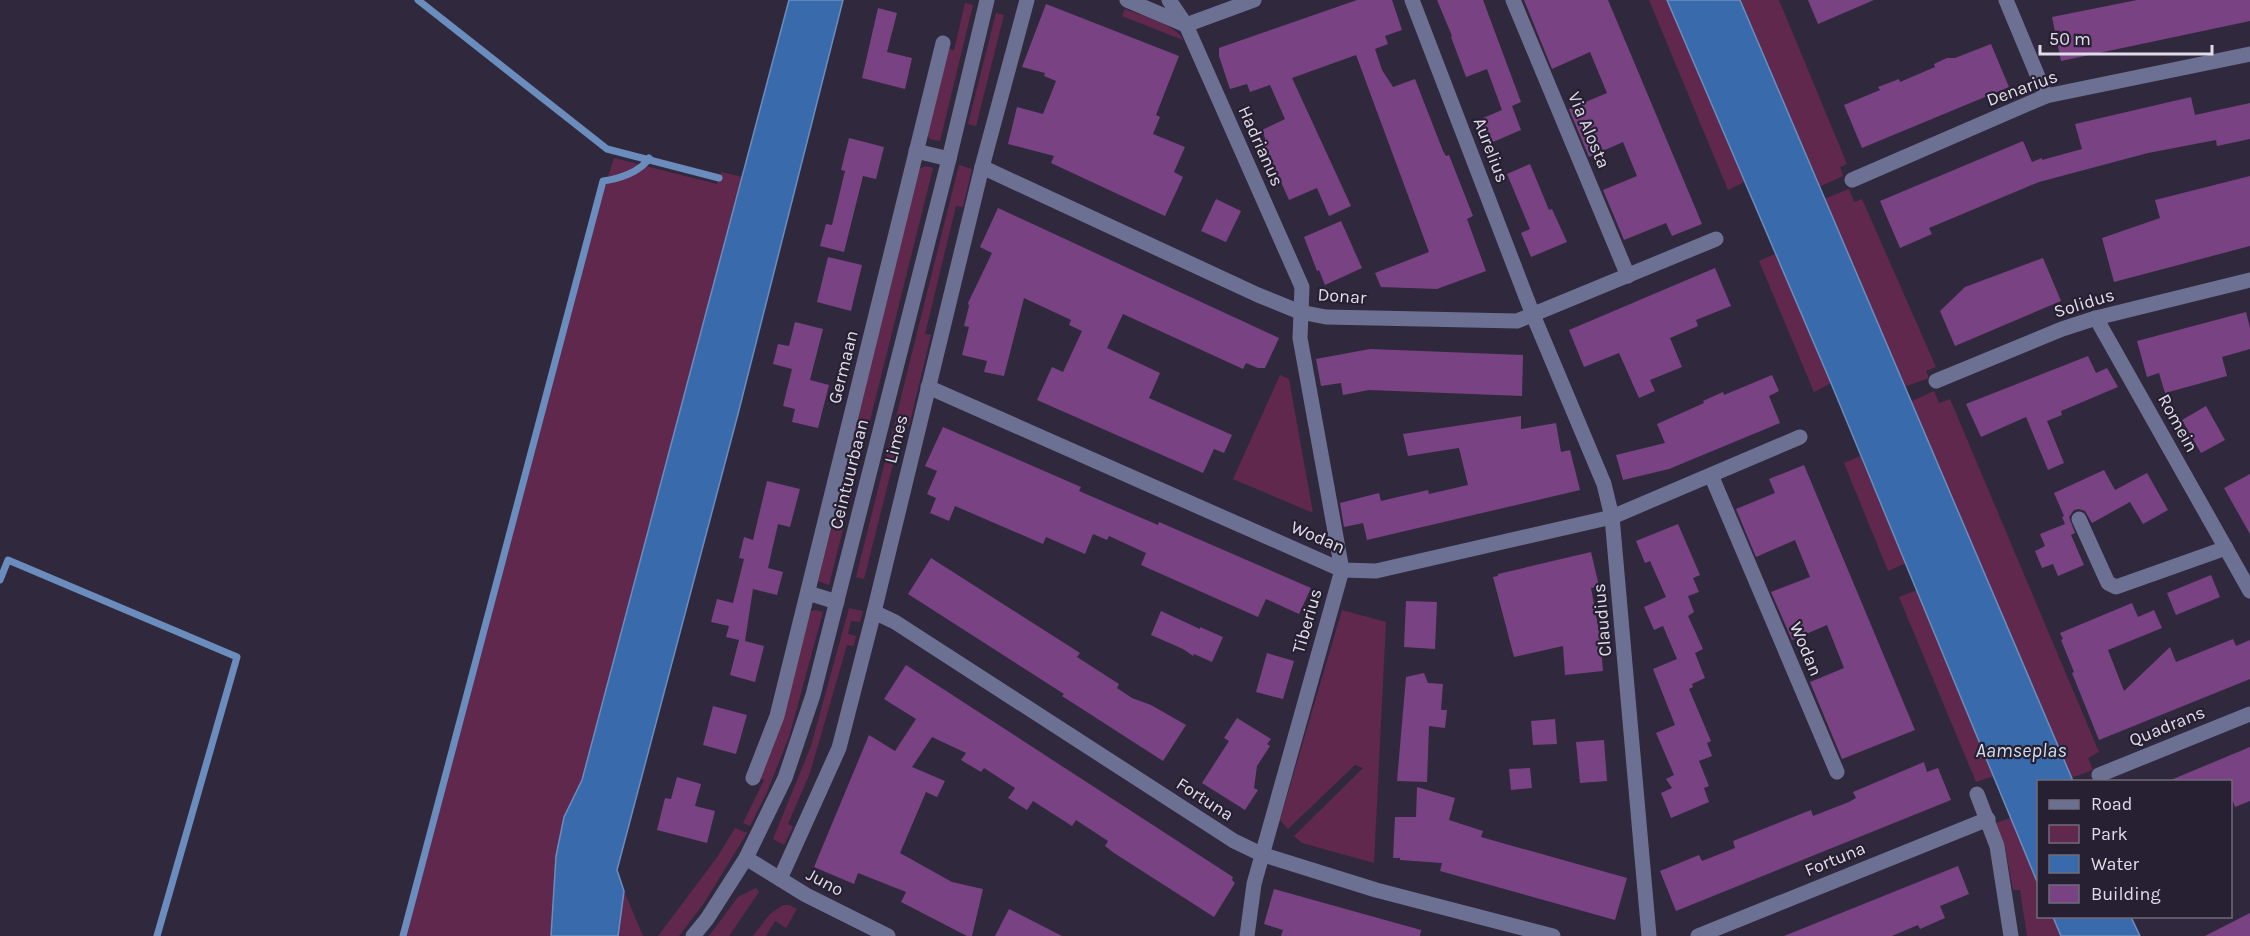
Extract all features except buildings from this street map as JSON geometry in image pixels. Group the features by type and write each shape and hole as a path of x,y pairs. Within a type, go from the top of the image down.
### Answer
{"street":[{"name":"Ceintuurbaan","path":"693,936 707,919 746,858 785,778 813,695 987,0"},
{"name":"Limes","path":"780,879 839,748 982,167 1027,0"},
{"path":"1127,0 1186,25 1254,0"},
{"name":"Hadrianus","path":"1169,0 1186,25 1302,287 1300,312"},
{"name":"Aurelius","path":"1412,0 1533,315"},
{"name":"Via Alosta","path":"1513,0 1628,276"},
{"path":"2006,0 2046,96"},
{"name":"Germaan","path":"753,778 777,716 943,43"},
{"name":"Denarius","path":"1852,180 2046,96 2250,54"},
{"path":"916,151 949,159"},
{"name":"Donar","path":"982,167 1258,295 1300,312 1326,317 1516,321 1716,239"},
{"name":"Solidus","path":"1936,381 2062,328 2250,280"},
{"name":"Tiberius","path":"1247,936 1254,884 1261,854 1342,570 1300,338 1300,312"},
{"name":"Claudius","path":"1533,315 1604,484 1612,517 1649,936"},
{"name":"Romein","path":"2097,318 2250,591"},
{"name":"Wodan","path":"928,387 1342,570 1376,571 1612,517 1800,437"},
{"name":"Wodan","path":"1711,475 1837,772"},
{"path":"2079,519 2108,583 2116,587 2226,548"},
{"path":"808,593 837,602"},
{"name":"Fortuna","path":"874,612 895,622 1234,841 1261,854 1376,890 1553,936"},
{"name":"Quadrans","path":"2098,775 2250,714"},
{"path":"1977,794 1997,846 2011,936"},
{"name":"Fortuna","path":"1698,936 1988,819"},
{"name":"Juno","path":"746,858 806,895 888,936"}],"green space":[{"path":"1649,0 1667,0 1744,182 1728,190"},
{"path":"1741,0 1779,0 1847,164 1840,167 1843,176 1819,187"},
{"path":"965,3 973,5 940,141 930,139 927,135 949,49 954,50"},
{"path":"1125,9 1166,25 1183,40 1122,16"},
{"path":"996,13 1004,15 976,126 968,124"},
{"path":"614,158 717,184 721,172 743,177 582,780 564,817 556,856 551,936 402,936 604,189"},
{"path":"959,165 972,169 963,207 956,206 925,334 931,335 909,426 903,424 864,579 856,577"},
{"path":"926,166 933,168 829,585 818,581 918,169"},
{"path":"1849,189 1854,202 1862,199 1936,367 1926,371 1929,378 1904,387 1824,199"},
{"path":"1775,254 1831,383 1814,392 1759,261"},
{"path":"1280,375 1289,379 1313,513 1233,479"},
{"path":"1934,391 1939,403 1950,399 2099,752 2088,758 2093,770 2071,778 1910,402"},
{"path":"1860,456 1906,563 1888,571 1844,463"},
{"path":"1917,590 1994,776 1976,782 1899,597"},
{"path":"849,608 863,611 860,622 851,621 848,634 856,636 854,646 847,645 810,773 788,824 793,827 784,845 773,839 811,746"},
{"path":"815,610 823,612 789,737 767,792 750,826 743,823 764,780 759,777 809,612"},
{"path":"1342,610 1386,622 1374,863 1302,843 1294,836 1363,768 1355,765 1288,829 1280,820"},
{"path":"2010,818 2037,882 2037,918 2053,918 2061,936 2027,936 2020,890 2013,890 2005,846 1996,823"},
{"path":"735,828 747,833 704,903 679,936 658,936 718,856"},
{"path":"756,888 759,892 729,936 709,936 738,897"},
{"path":"624,891 643,936 618,936"},
{"path":"783,905 797,909 786,928 775,921 766,936 753,936 770,914"}],"water":[{"path":"789,0 843,0 738,414 617,870 624,891 618,936 551,936 556,856 564,817 582,780"},
{"name":"Aamseplas","path":"1667,0 1740,0 2073,780 2037,780 2037,882 1831,383"},
{"path":"2053,918 2131,918 2140,936 2061,936"}],"waterway":[{"path":"418,0 607,149 719,178"},
{"path":"403,936 603,181 622,177 635,171 649,158"},
{"path":"0,580 8,560 237,657 157,936"}]}
